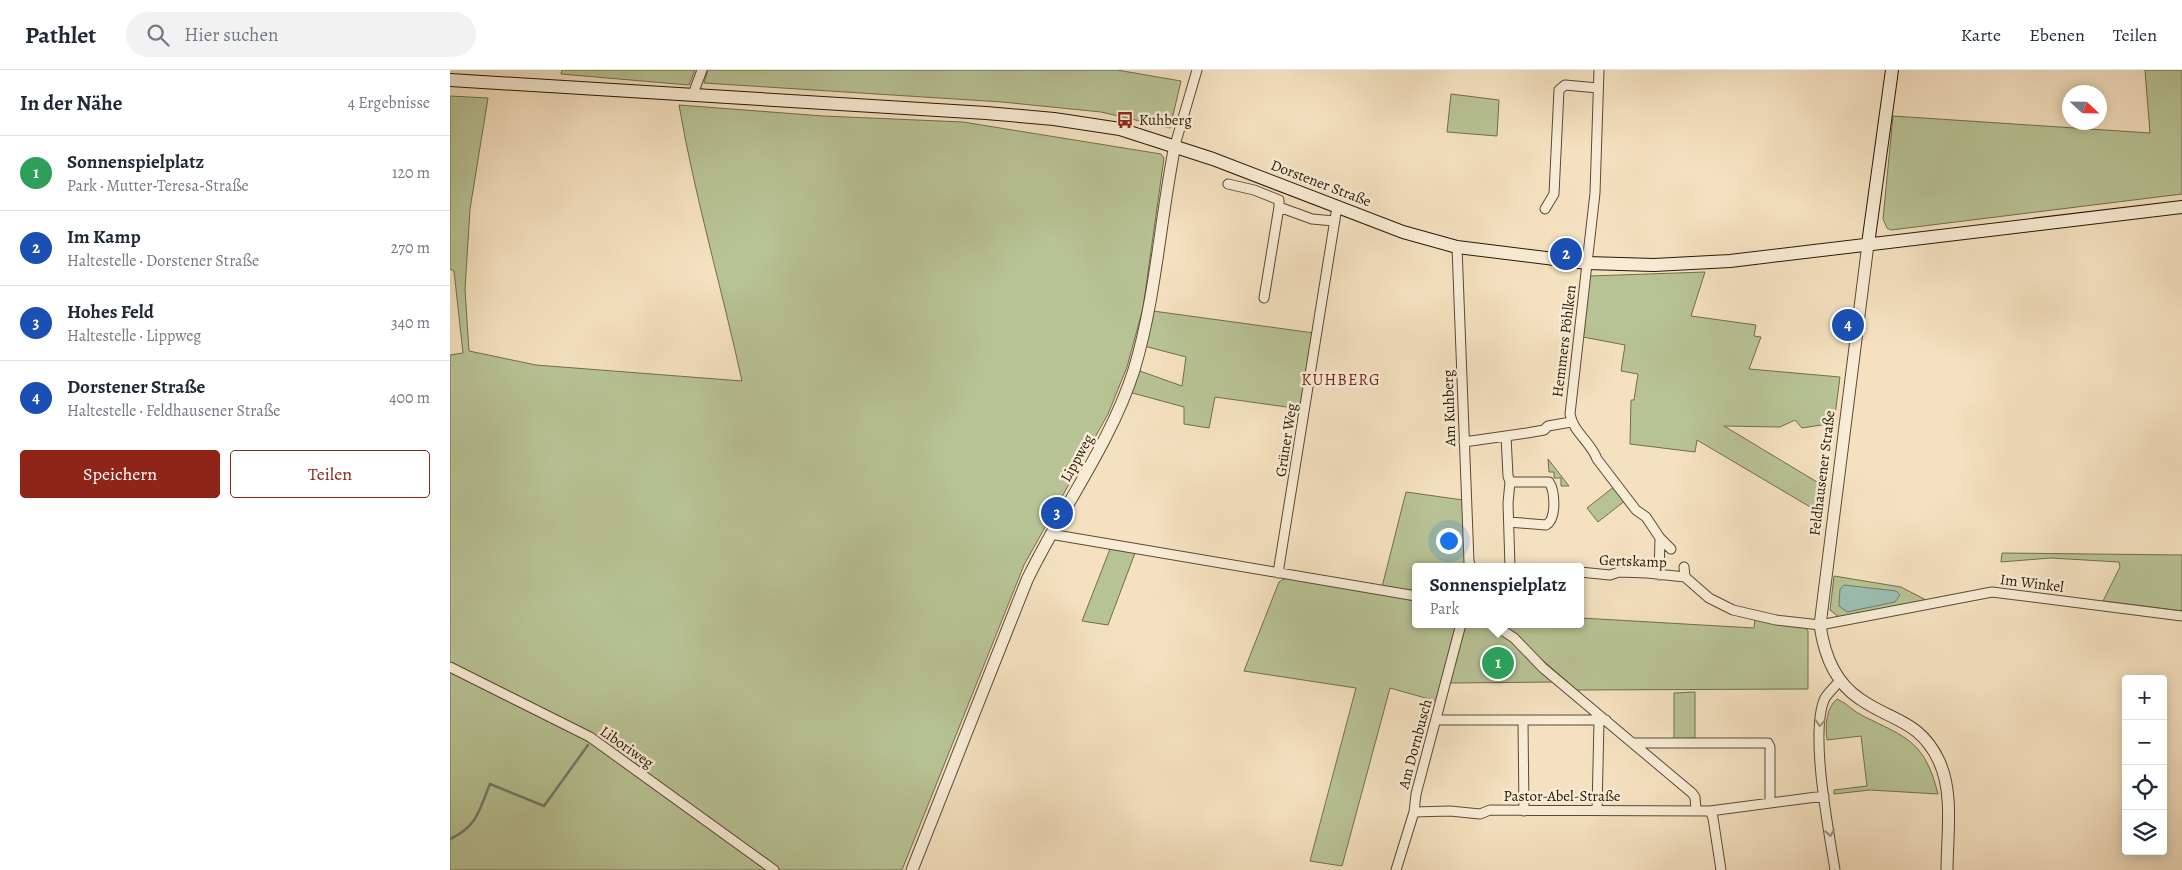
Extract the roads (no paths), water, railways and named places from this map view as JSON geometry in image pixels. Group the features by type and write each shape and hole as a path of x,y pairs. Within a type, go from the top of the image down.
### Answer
{"main road":[{"name":"Feldhausener Straße","path":"1868,244 1892,70"},
{"name":"Dorstener Straße","path":"450,80 693,94 1054,119 1120,129 1175,146 1403,232 1457,247 1587,263 1654,265 1730,262 2182,207"}],"street":[{"path":"693,94 702,70"},
{"name":"Lippweg","path":"912,870 1027,580 1050,534 1099,451 1133,370 1150,310 1175,146 1197,70"},
{"name":"Hemmers Pöhlken","path":"1571,422 1570,414 1595,193 1599,70"},
{"path":"1544,209 1554,194 1559,90 1565,85 1598,88"},
{"path":"1228,184 1254,190 1279,200 1264,298"},
{"path":"1278,207 1312,219 1334,222"},
{"name":"Grüner Weg","path":"1278,573 1337,207"},
{"name":"Feldhausener Straße","path":"1868,244 1820,624 1826,655 1840,681 1858,699 1914,729 1936,756 1946,786 1947,870"},
{"name":"Am Kuhberg","path":"1457,247 1471,563"},
{"path":"1464,442 1544,430 1548,426 1571,422 1636,510 1646,516 1660,538 1671,549"},
{"path":"1506,436 1510,482 1510,563"},
{"path":"1509,522 1546,525 1551,522 1553,517 1552,487 1549,482 1510,482"},
{"path":"1050,534 1412,595"},
{"path":"1659,575 1660,538"},
{"path":"1684,567 1685,577 1710,598 1733,610 1776,620 1820,624"},
{"name":"Gertskamp","path":"1584,572 1685,577"},
{"name":"Im Winkel","path":"1820,624 1992,592 2182,616"},
{"name":"Am Dornbusch","path":"1396,870 1414,812 1416,794 1460,628"},
{"path":"1499,628 1514,638 1543,668 1603,721 1634,743 1692,793 1695,797 1696,810"},
{"name":"Liboriweg","path":"450,667 590,737 774,870"},
{"path":"1835,870 1824,796 1819,738 1820,717 1825,699 1840,681"},
{"path":"1436,720 1603,721"},
{"path":"1523,721 1524,811"},
{"path":"1597,810 1603,721"},
{"path":"1634,743 1768,743 1770,747 1770,803"},
{"name":"Pastor-Abel-Straße","path":"1414,812 1450,811 1480,814 1490,810 1710,811 1824,796"},
{"path":"1710,811 1722,870"}],"water":[{"path":"1844,585 1896,591 1900,595 1895,602 1847,612 1839,606 1840,589"}],"waterway":[{"path":"450,839 467,829 472,823 490,784 544,806 588,745"}],"place":[{"name":"Kuhberg","path":"1125,120"},
{"name":"Im Kamp","path":"1566,254"},
{"name":"Dorstener Straße","path":"1848,325"},
{"name":"Hohes Feld","path":"1057,513"},
{"name":"Sonnenspielplatz","path":"1498,663"}],"district":[{"name":"KUHBERG","path":"1341,380"}]}
